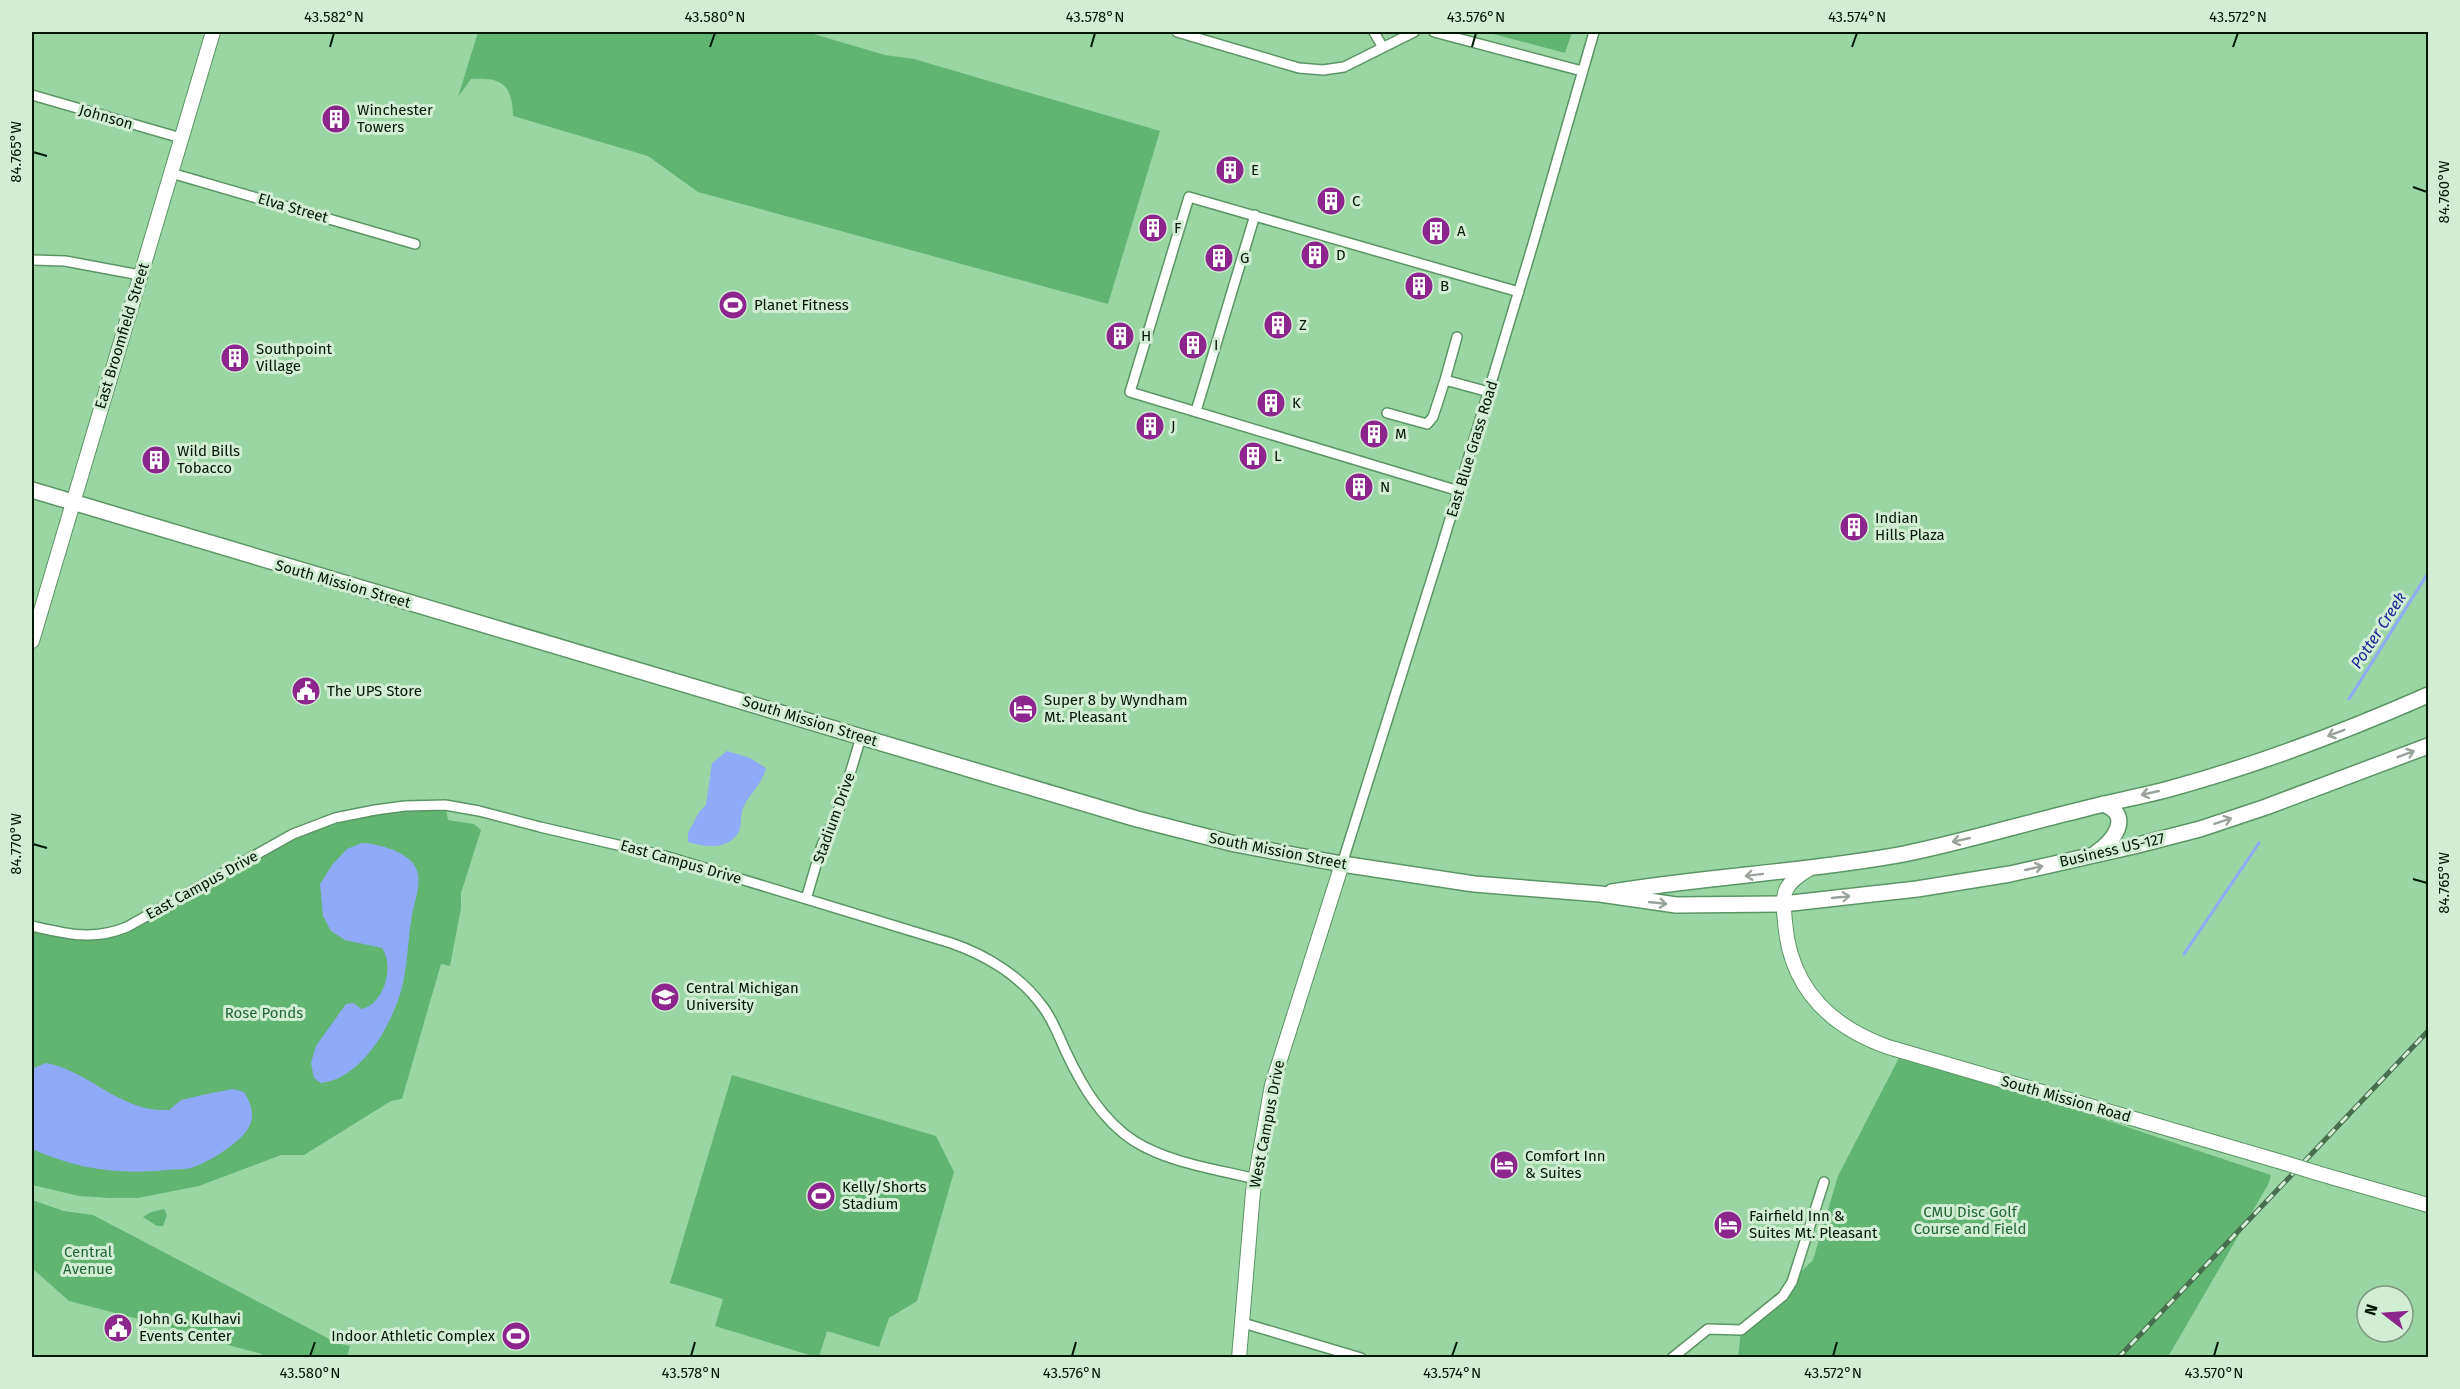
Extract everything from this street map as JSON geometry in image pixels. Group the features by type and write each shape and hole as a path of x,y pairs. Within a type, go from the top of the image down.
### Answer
{"main road":[{"name":"East Broomfield Street","path":"32,641 213,32"},
{"name":"South Mission Street","path":"32,490 1137,819 1235,844 1342,864 1474,884 1600,894 1676,905 1783,904"},
{"path":"1783,904 1789,882 1812,867 1905,854 2168,789 2250,764 2334,734 2428,695"},
{"name":"Business US-127","path":"1783,904 1917,889 2010,874 2094,855 2200,829 2266,807 2428,746"},
{"path":"2094,855 2116,836 2118,825 2115,812 2111,807 2103,804"},
{"name":"West Campus Drive","path":"1239,1358 1256,1179 1278,1065 1342,864"},
{"name":"South Mission Street","path":"1600,894 1683,881 1812,867"},
{"name":"South Mission Road","path":"1783,904 1785,934 1795,971 1815,1001 1855,1033 1895,1050 2428,1205"}],"street":[{"path":"1177,32 1307,69 1323,70 1344,67 1413,32"},
{"path":"1374,32 1382,46"},
{"path":"1434,32 1582,71"},
{"name":"East Blue Grass Road","path":"1342,864 1489,392 1594,32"},
{"name":"Johnson","path":"32,95 181,138"},
{"name":"Elva Street","path":"171,173 415,244"},
{"path":"1459,491 1130,393 1189,197 1519,292"},
{"path":"1196,411 1256,216"},
{"path":"32,260 64,261 140,275"},
{"path":"1387,413 1427,424 1433,417 1457,337"},
{"path":"1445,380 1489,392"},
{"name":"Stadium Drive","path":"806,899 822,845 840,807 861,737"},
{"name":"East Campus Drive","path":"32,926 80,935 99,936 112,933 127,927 293,834 335,818 405,806 445,805 479,811 657,854 957,945 996,964 1023,986 1044,1008 1082,1083 1117,1128 1134,1141 1161,1154 1256,1179"},
{"path":"1672,1358 1708,1329 1741,1330 1783,1296 1792,1282 1824,1182"},
{"path":"1243,1323 1361,1358"}],"green space":[{"path":"478,32 807,32 885,55 914,59 1160,131 1108,304 698,192 648,156 513,116 510,96 498,81 471,79 458,97"},
{"path":"1486,32 1572,32 1565,53"},
{"name":"Rose Ponds","path":"445,805 448,820 474,824 481,830 461,893 461,908 450,966 441,964 402,1099 391,1101 304,1155 281,1155 199,1186 138,1198 109,1198 79,1196 32,1185 32,926 64,933 127,927 273,845 335,818"},
{"name":"CMU Disc Golf Course and Field","path":"1902,1052 2271,1175 2269,1183 2168,1357 1738,1358 1741,1330 1813,1260 1838,1176"},
{"name":"Kelly/Shorts Stadium","path":"732,1075 936,1136 954,1172 917,1301 889,1318 879,1347 827,1331 819,1357 816,1357 715,1326 723,1299 670,1283"},
{"name":"Central Avenue","path":"32,1200 64,1211 93,1215 337,1343 350,1346 347,1357 261,1357 262,1354 212,1338 69,1301 32,1268"},
{"path":"164,1209 167,1215 163,1226 157,1226 143,1217 151,1212"}],"water":[{"path":"727,751 750,758 766,768 764,774 743,808 740,829 735,837 723,845 716,846 688,842 688,833 699,812 706,805 712,763"},
{"path":"362,843 396,851 412,862 418,874 419,881 405,974 393,1014 375,1045 350,1071 336,1079 321,1083 314,1078 311,1063 316,1046 346,1004 354,1003 361,1009 376,1000 385,984 387,974 386,956 382,948 345,940 331,931 323,916 320,884 332,865 347,849"},
{"path":"46,1063 73,1072 123,1100 150,1109 169,1110 181,1100 233,1089 244,1092 251,1106 251,1123 244,1134 228,1148 191,1168 131,1172 81,1166 32,1149 32,1074 34,1068"}],"waterway":[{"name":"Potter Creek","path":"2349,699 2428,573"},
{"name":"Potter Creek","path":"2184,954 2259,843"}],"railway":[{"path":"2118,1358 2428,1031"}],"place":[{"name":"Winchester Towers","path":"336,119"},
{"name":"E","path":"1230,170"},
{"name":"C","path":"1331,201"},
{"name":"F","path":"1153,228"},
{"name":"A","path":"1436,231"},
{"name":"D","path":"1315,255"},
{"name":"G","path":"1219,258"},
{"name":"B","path":"1419,286"},
{"name":"Planet Fitness","path":"733,305"},
{"name":"Z","path":"1278,325"},
{"name":"H","path":"1120,336"},
{"name":"I","path":"1193,345"},
{"name":"Southpoint Village","path":"235,358"},
{"name":"K","path":"1271,403"},
{"name":"J","path":"1150,426"},
{"name":"M","path":"1374,434"},
{"name":"L","path":"1253,456"},
{"name":"Wild Bills Tobacco","path":"156,460"},
{"name":"N","path":"1359,487"},
{"name":"Indian Hills Plaza","path":"1854,527"},
{"name":"The UPS Store","path":"306,691"},
{"name":"Super 8 by Wyndham Mt. Pleasant","path":"1023,709"},
{"name":"Central Michigan University","path":"665,997"},
{"name":"Comfort Inn & Suites","path":"1504,1165"},
{"name":"Kelly/Shorts Stadium","path":"821,1196"},
{"name":"Fairfield Inn & Suites Mt. Pleasant","path":"1728,1225"},
{"name":"John G. Kulhavi Events Center","path":"118,1328"},
{"name":"Indoor Athletic Complex","path":"516,1336"}]}
